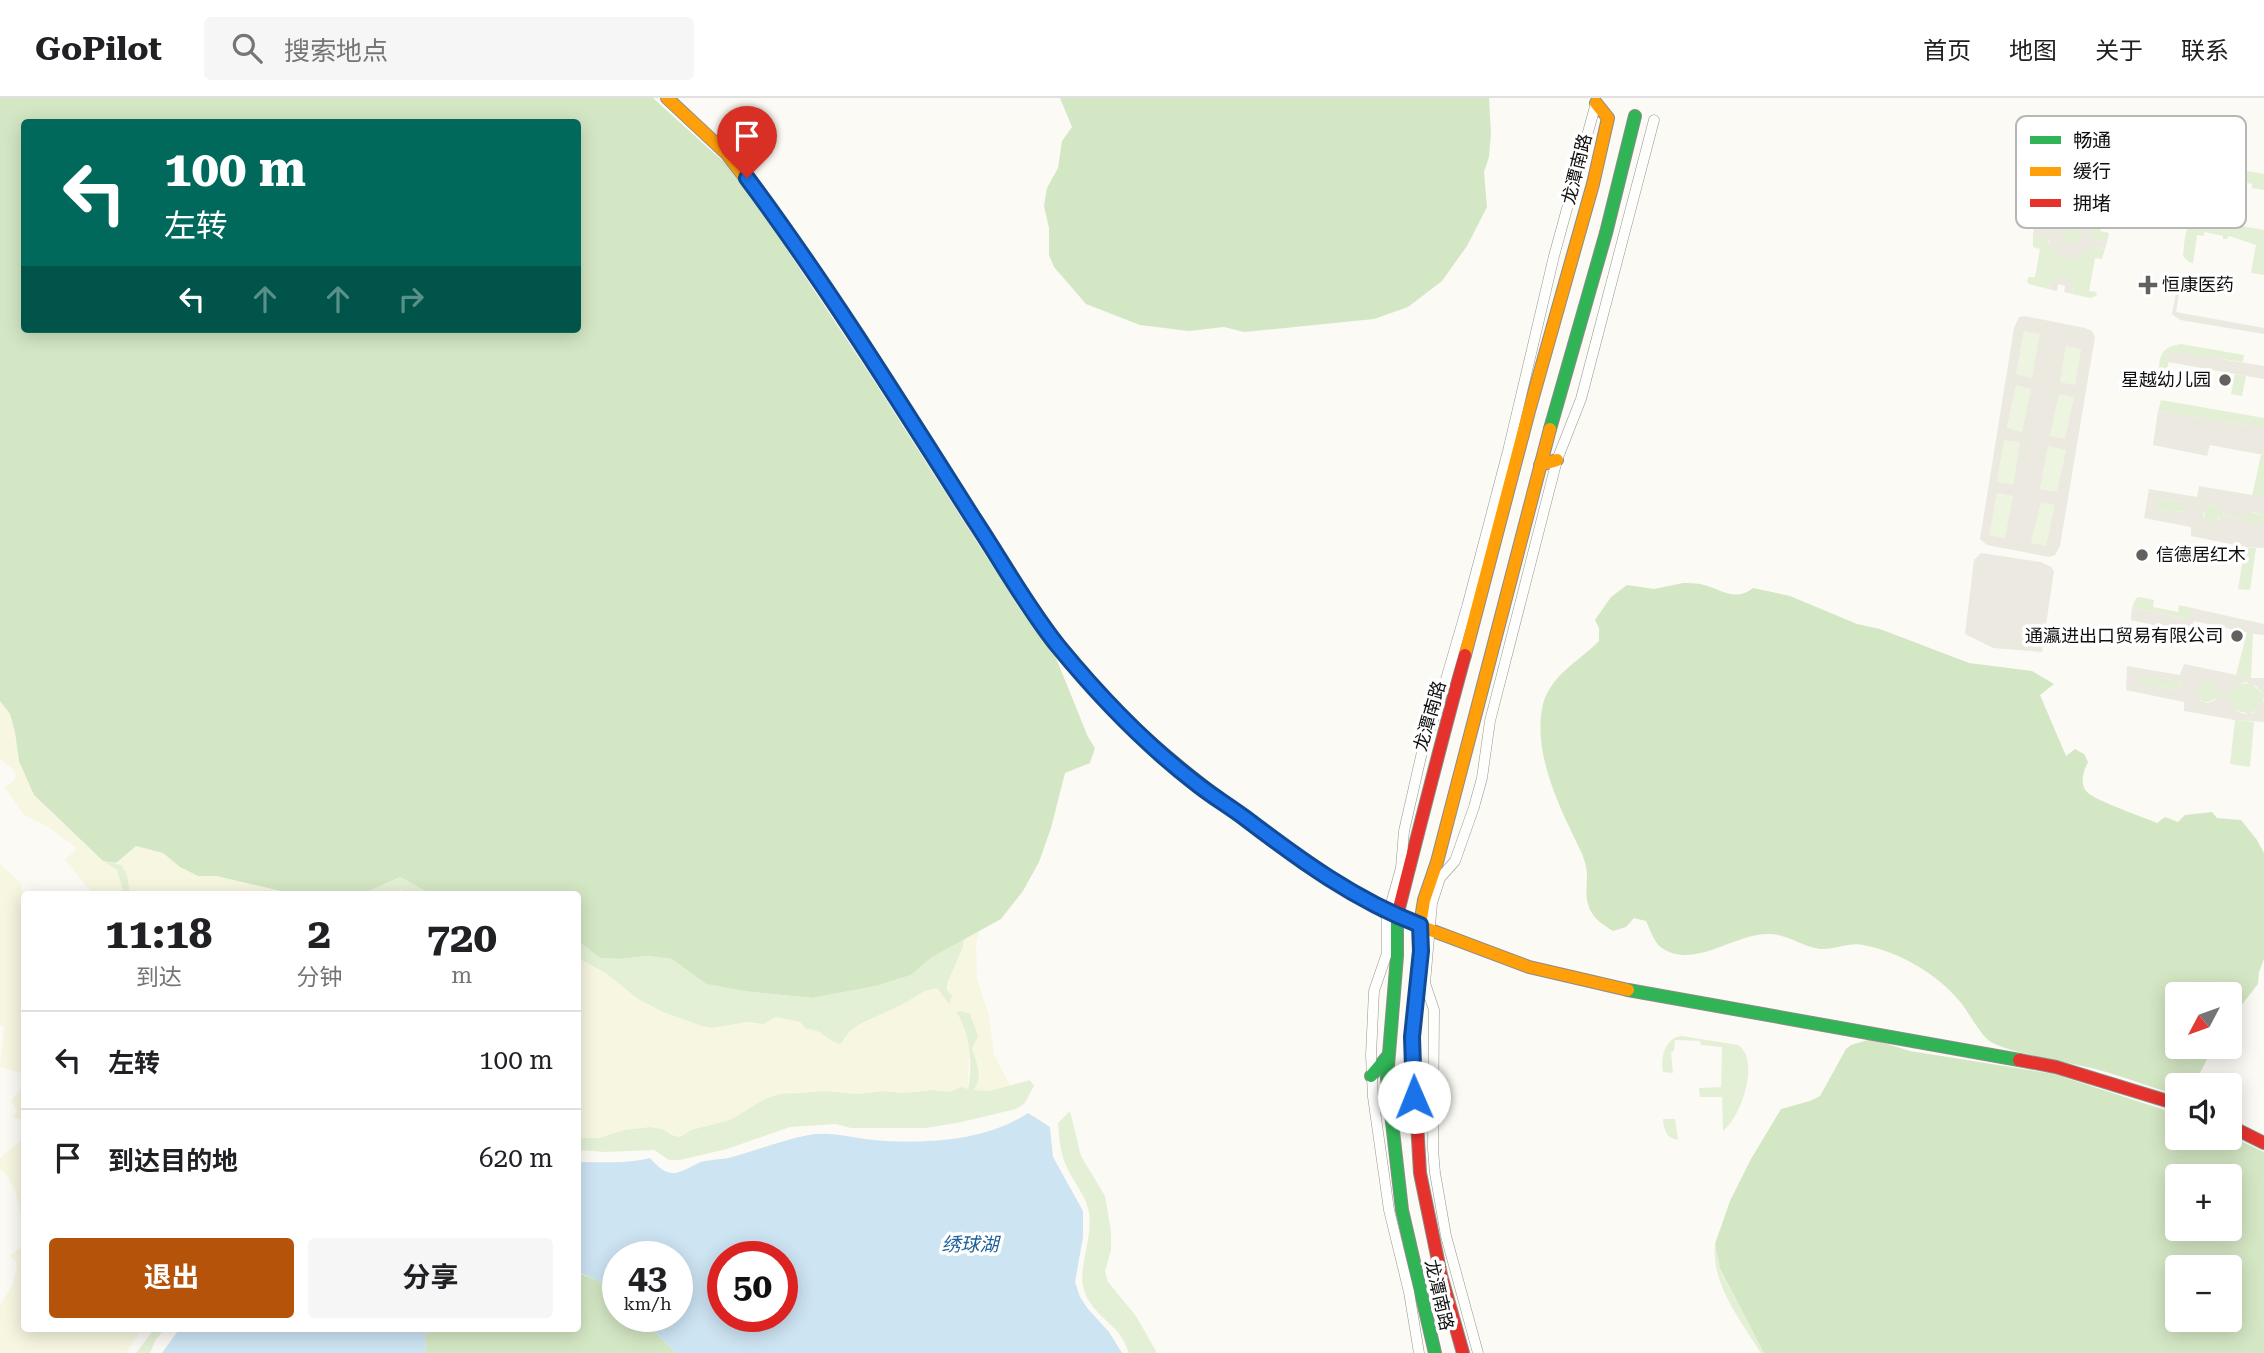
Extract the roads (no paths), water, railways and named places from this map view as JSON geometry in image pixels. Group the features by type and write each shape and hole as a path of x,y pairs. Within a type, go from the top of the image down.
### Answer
{"main road":[{"path":"667,98 727,154 771,212 829,295 1021,594 1057,645 1121,715 1198,785 1230,806 1303,863 1393,915 1529,967 1604,985 2056,1067 2165,1100"},
{"name":"龙潭南路","path":"1435,1353 1402,1210 1394,1152 1387,1078 1397,956 1393,915 1422,825 1436,758 1593,184 1608,118 1596,103"},
{"name":"龙潭南路","path":"1463,1353 1432,1238 1420,1173 1414,1097 1414,1023 1425,927 1424,900 1600,256 1635,116"},
{"path":"1541,465 1557,460"},
{"path":"1422,825 1444,831"},
{"path":"1390,1021 1414,1023"},
{"path":"1371,1076 1387,1056"},
{"path":"2242,1132 2264,1143"}],"street":[{"path":"1419,1353 1410,1299 1389,1210 1371,1076 1374,991 1387,953 1401,868 1404,831 1422,752 1467,607 1508,452 1554,256 1596,103"},
{"path":"1478,1353 1446,1236 1435,1173 1434,1010 1425,983 1425,927 1440,878 1455,861 1478,791 1489,721 1557,460 1581,399 1654,120"}],"water":[{"name":"绣球湖","path":"1028,1113 1050,1127 1053,1157 1083,1211 1083,1237 1075,1282 1080,1297 1109,1332 1122,1353 676,1353 655,1332 693,1332 693,1241 602,1241 602,1284 581,1273 581,1162 623,1162 650,1158 664,1171 676,1173 701,1162 728,1158 809,1135 833,1134 912,1142 973,1135 1011,1123"},
{"path":"177,1332 430,1332 425,1334 426,1353 162,1353"}],"place":[{"name":"恒康医药","path":"2148,285"},
{"name":"星越幼儿园","path":"2225,380"},
{"name":"信德居红木","path":"2142,555"},
{"name":"通瀛进出口贸易有限公司","path":"2237,636"}]}
